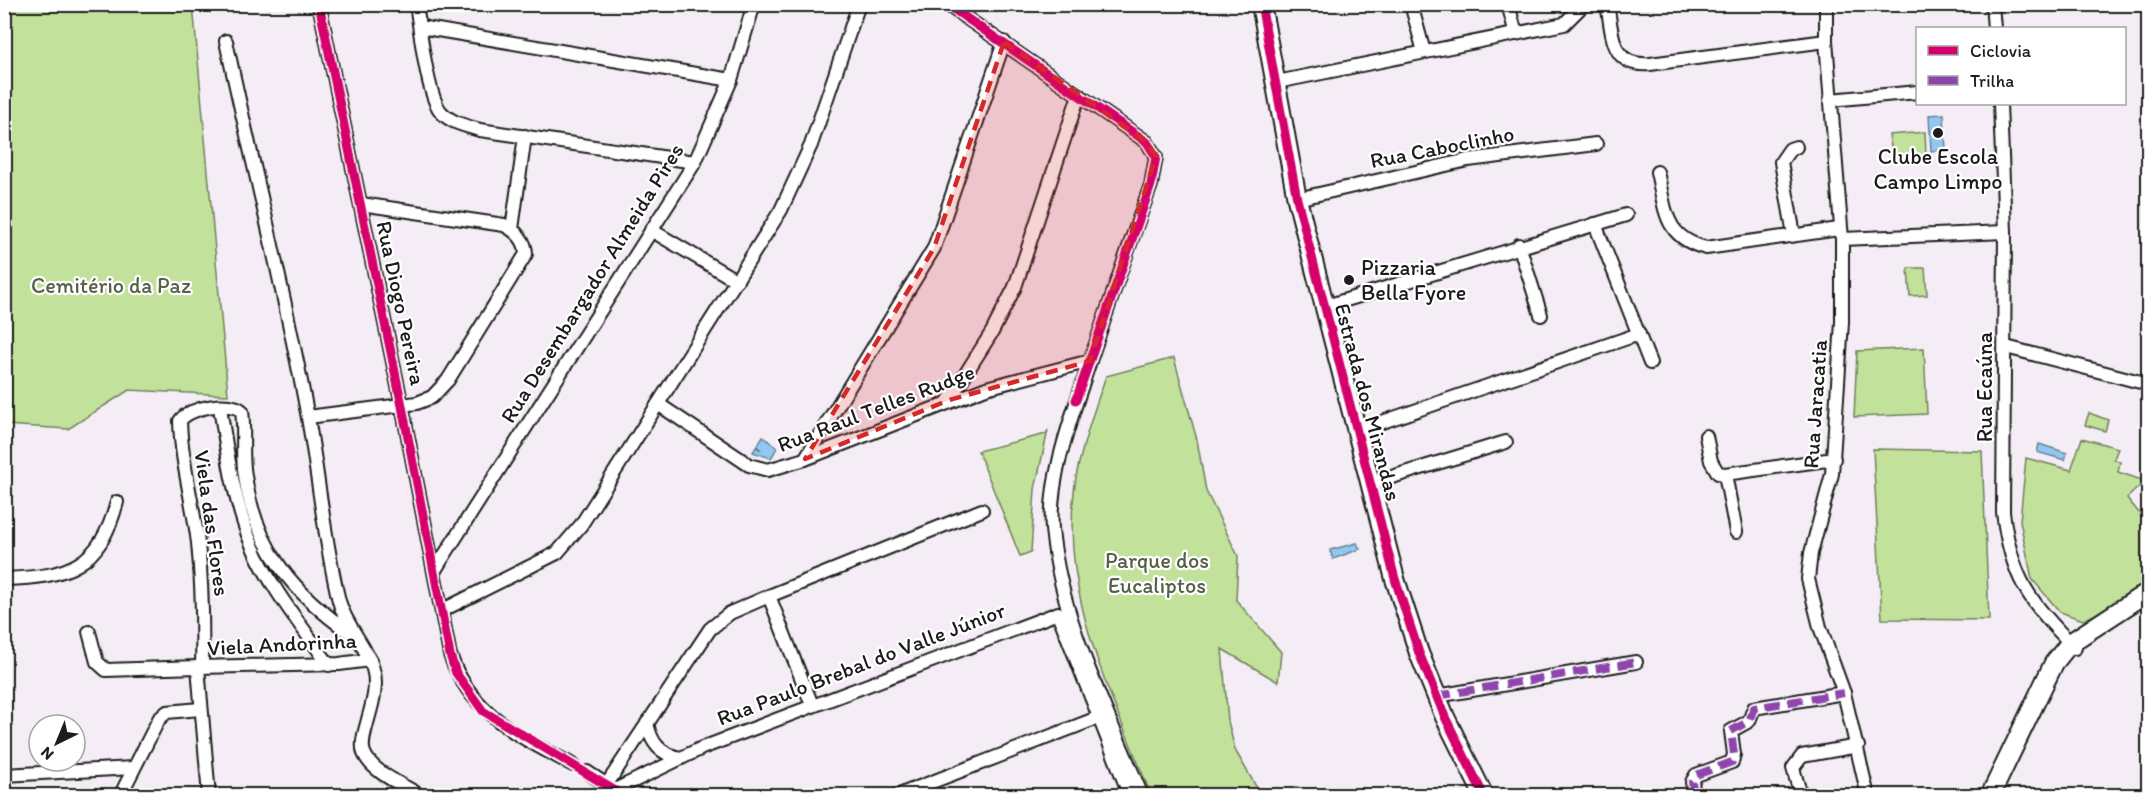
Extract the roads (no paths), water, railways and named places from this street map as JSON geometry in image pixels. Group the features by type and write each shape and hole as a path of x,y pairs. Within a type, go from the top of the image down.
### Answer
{"street":[{"name":"Rua Diogo Pereira","path":"320,4 435,570 450,655 456,673 483,711 573,765"},
{"path":"416,4 431,90 440,112 456,123 695,162"},
{"name":"Rua Desembargador Almeida Pires","path":"435,570 695,162 731,80 754,4"},
{"path":"442,610 557,553 581,525 781,210 811,144 859,4"},
{"path":"946,4 1147,142 1156,157 1151,185 1062,449 1055,493 1053,536 1057,567 1067,608 1142,795"},
{"path":"1244,4 1262,8"},
{"path":"1411,4 1424,52"},
{"path":"1508,4 1516,34"},
{"path":"1277,82 1564,24 1584,4"},
{"path":"1607,4 1619,55 1630,64 1650,64 1826,41"},
{"name":"Rua Jaracatia","path":"1826,4 1826,41 1841,234 1842,322 1834,459 1826,501 1811,553 1808,579 1820,627 1844,693 1868,795"},
{"path":"1992,4 1994,27"},
{"name":"Estrada dos Mirandas","path":"1262,8 1297,199 1369,484 1406,615 1456,742 1484,795"},
{"path":"420,27 731,80"},
{"path":"226,41 308,417 330,557 340,604 354,636 370,660 376,695 363,740 364,753 379,770 421,795"},
{"path":"805,459 934,248 1004,42"},
{"path":"1830,100 1916,92"},
{"path":"949,400 992,332 1015,287 1079,94"},
{"name":"Rua Ecaúna","path":"2000,105 2005,232 2006,347 2003,512 2007,541 2019,580 2032,601 2073,646"},
{"path":"512,229 525,136"},
{"name":"Rua Caboclinho","path":"1297,199 1468,160 1596,144"},
{"path":"1794,235 1781,162 1790,149 1796,147"},
{"path":"1657,172 1671,228 1679,237 1706,248 1794,235 2005,232"},
{"path":"308,417 402,406 432,397 448,380 526,254 526,246 512,229 488,222 361,204"},
{"path":"1323,307 1519,245 1626,215"},
{"path":"1595,224 1650,363"},
{"path":"651,230 737,281"},
{"path":"1519,245 1540,315"},
{"path":"1356,431 1639,334"},
{"path":"2006,347 2148,384"},
{"name":"Rua Raul Telles Rudge","path":"658,404 758,469 768,470 805,459 949,400 1090,361"},
{"path":"329,664 276,590 252,544 237,495 220,407 235,406 242,411 246,483 261,534 270,554 283,573 315,608 354,636"},
{"name":"Viela das Flores","path":"200,667 203,597 197,541 183,467 180,420 193,409 220,407"},
{"path":"1706,436 1714,468 1725,474 1834,459"},
{"path":"1369,484 1506,442"},
{"path":"1725,474 1736,532"},
{"path":"4,579 30,578 57,572 91,555 106,536 117,502"},
{"path":"587,772 616,790 647,723 710,628 730,613 982,510"},
{"path":"2002,795 2048,686 2054,663 2073,646 2148,592"},
{"path":"769,596 812,705"},
{"path":"2073,646 2148,603"},
{"name":"Rua Paulo Brebal do Valle Júnior","path":"616,790 680,758 812,705 1058,613 1100,717"},
{"path":"89,632 97,662 106,670 200,667"},
{"name":"Viela Andorinha","path":"209,795 200,708 200,667 329,664 370,660"},
{"path":"1437,696 1636,662"},
{"path":"1990,795 2048,686"},
{"path":"1694,795 1692,782 1696,776 1732,762 1734,754 1731,731 1750,720 1754,708 1844,693"},
{"path":"120,795 162,715 174,710 200,708"},
{"path":"896,795 1100,717 1130,795"},
{"path":"647,723 649,734 658,748 680,758"},
{"path":"1801,795 1793,768 1802,756 1858,746"},
{"path":"4,776 133,768"}],"water":[{"name":"Clube Escola Campo Limpo","path":"1944,114 1946,150 1931,151 1929,115"},
{"path":"763,436 777,448 771,458 753,452 756,447 761,450 757,446"},
{"path":"2039,444 2067,453 2065,460 2037,452"},
{"path":"1357,543 1360,549 1333,559 1330,550"}],"place":[{"name":"Clube Escola Campo Limpo","path":"1938,133"},
{"name":"Pizzaria Bella Fyore","path":"1349,280"}],"park label":[{"name":"Cemitério da Paz","path":"111,285"},
{"name":"Parque dos Eucaliptos","path":"1157,572"}]}
